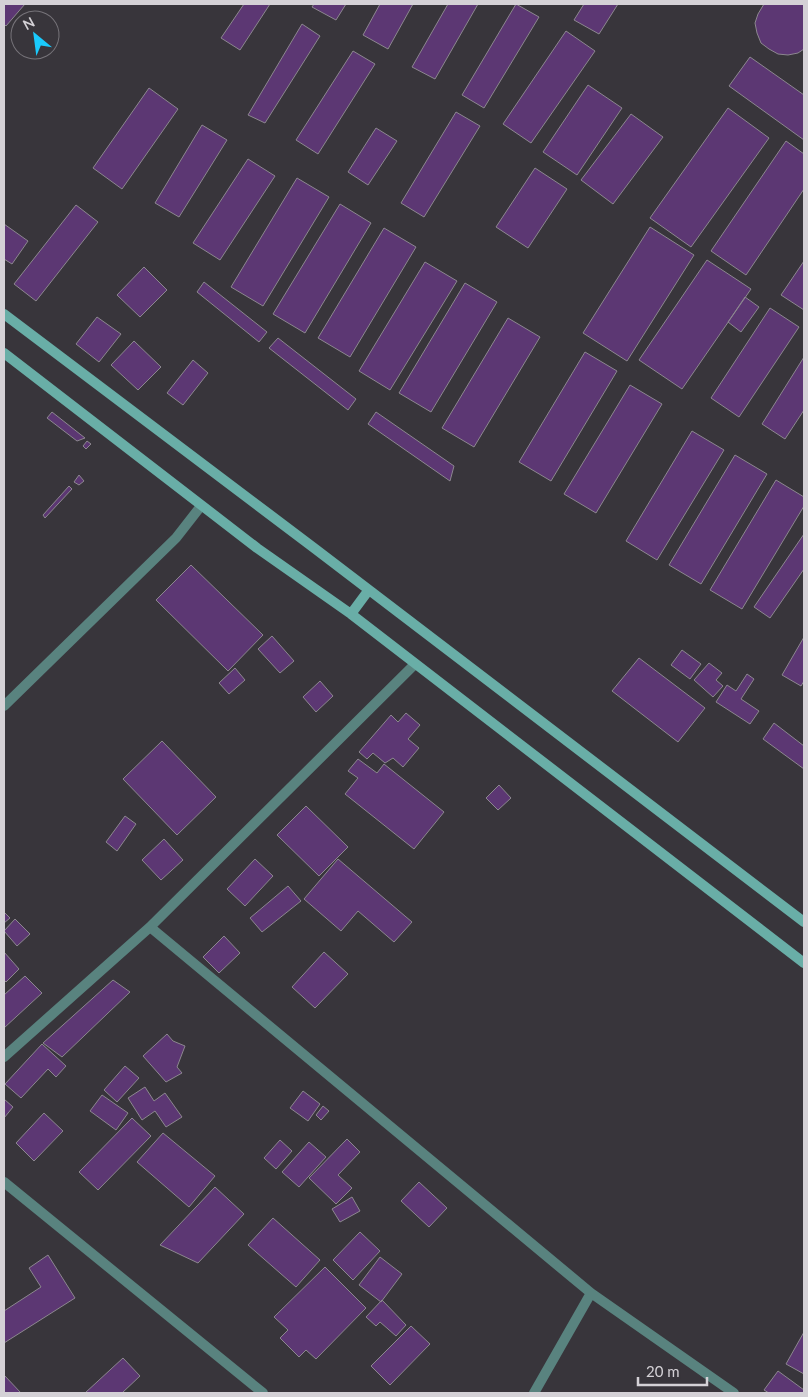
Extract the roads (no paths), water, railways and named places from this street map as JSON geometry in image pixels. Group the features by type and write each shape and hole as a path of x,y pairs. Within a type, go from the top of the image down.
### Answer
{"street":[{"path":"4,314 434,638 804,922"},
{"path":"4,353 201,506 351,614 804,963"},
{"path":"4,706 176,538 201,506"},
{"path":"351,614 368,590"},
{"path":"4,1057 150,927 415,664"},
{"path":"150,927 591,1293 734,1393"},
{"path":"4,1182 263,1393"},
{"path":"534,1393 591,1293"}]}
